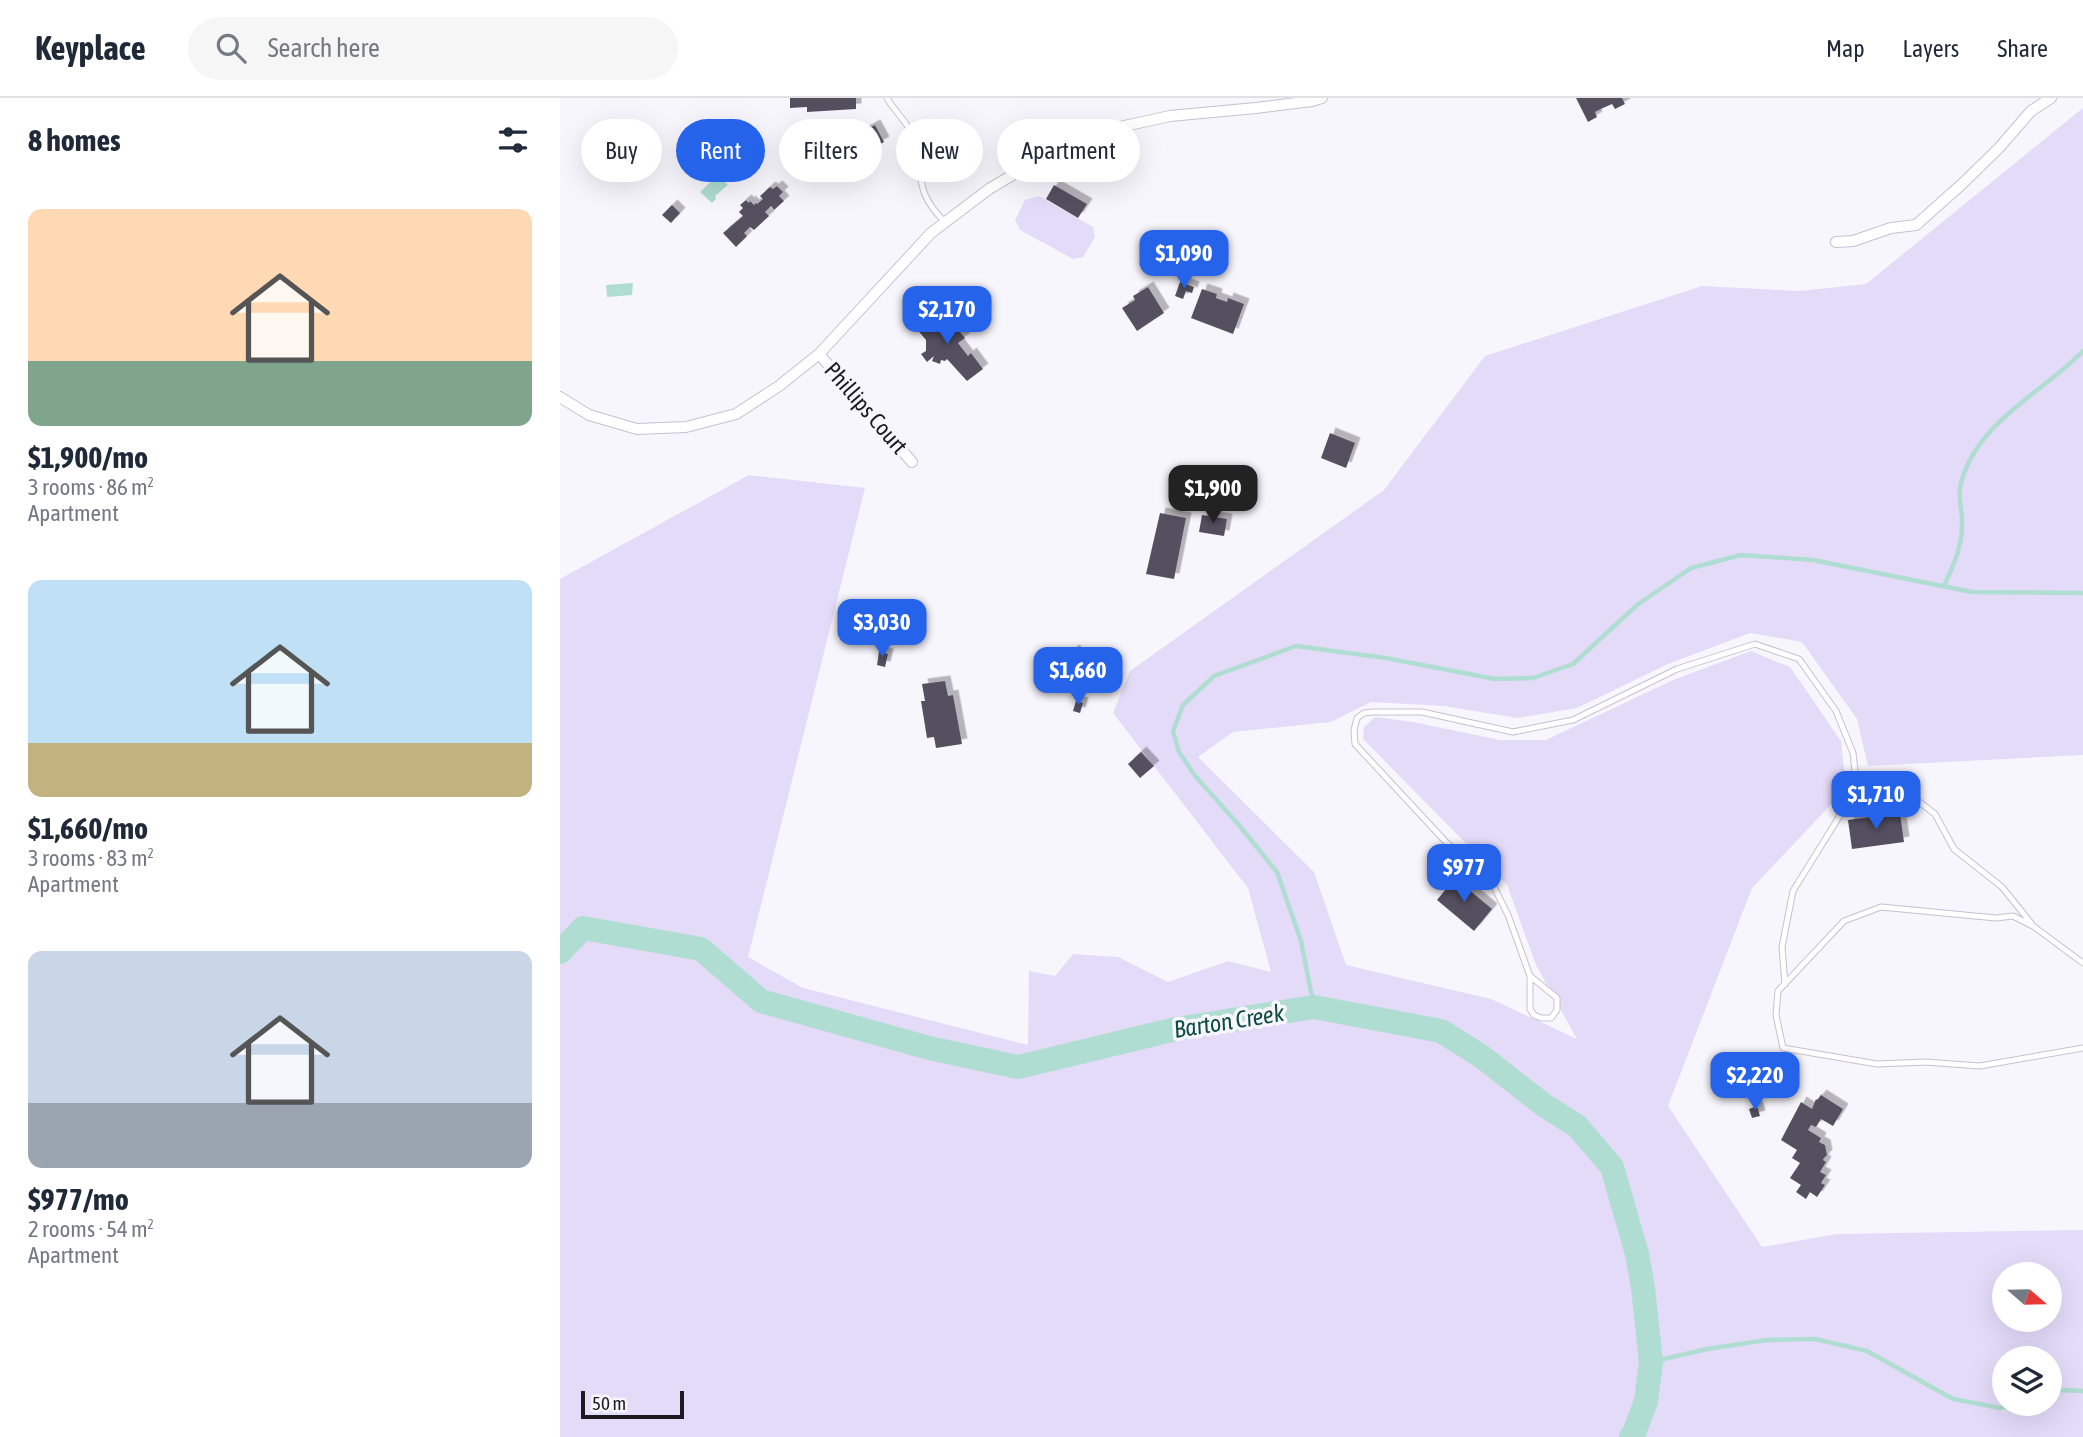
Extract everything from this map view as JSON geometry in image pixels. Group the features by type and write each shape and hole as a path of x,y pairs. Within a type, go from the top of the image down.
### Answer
{"street":[{"path":"560,397 589,415 637,429 686,427 736,414 779,386 819,354 931,233 989,189 1041,158 1097,132 1170,116 1312,102 1322,98"},
{"path":"1836,242 1853,240 1891,228 1916,225 1999,148 2031,111 2051,98"},
{"name":"Phillips Court","path":"819,354 912,462"}],"lane":[{"path":"887,98 911,132 921,187 931,208 945,222"},
{"path":"1530,976 1557,998 1557,1010 1551,1018 1534,1015 1530,1009 1530,976 1493,885 1445,841 1355,744 1357,718 1364,713 1373,712 1422,712 1513,732 1573,720 1677,669 1755,644 1799,659 1836,711 1853,753 1856,780 1844,809 1793,891 1782,947 1785,984"},
{"path":"1849,796 1913,797 1934,814 1954,849 2002,887 2034,926"},
{"path":"2083,963 2034,926 2013,916 1996,918 1881,906 1844,921 1779,991 1776,1015 1783,1048 1877,1064 1925,1062 1980,1066 2083,1048"}],"shaded area":[{"path":"2083,108 2083,755 1868,766 1857,719 1802,642 1750,633 1668,664 1577,708 1518,718 1444,706 1371,702 1331,722 1233,732 1198,757 1314,872 1346,965 1491,999 1577,1039 1536,965 1507,885 1363,739 1364,727 1375,717 1500,740 1546,740 1673,680 1751,651 1790,667 1841,741 1846,789 1752,888 1668,1106 1762,1247 1837,1234 2083,1230 2083,1437 560,1437 560,579 749,475 865,488 748,957 803,988 1028,1045 1029,971 1055,976 1073,954 1118,957 1168,982 1228,961 1271,972 1248,888 1113,713 1130,671 1384,490 1485,356 1702,286 1799,291 1866,284"},
{"path":"711,182 725,182 728,185 715,196 716,199 712,203 700,192"},
{"path":"1039,196 1093,227 1095,237 1083,257 1073,259 1020,230 1015,220 1025,200"},
{"path":"633,283 632,295 607,297 606,285"}],"building":[{"path":"790,98 856,98 856,109 807,112 807,107 790,108"},
{"path":"1576,98 1622,98 1625,104 1615,109 1612,104 1603,108 1595,112 1597,117 1588,122"},
{"path":"1054,185 1087,204 1078,218 1046,199"},
{"path":"777,186 783,192 779,196 784,201 774,210 771,206 765,212 769,216 754,230 750,227 744,233 747,236 736,247 723,233 743,216 739,212 743,208 740,205 746,200 757,204 763,199 760,196 770,187 773,189"},
{"path":"672,205 680,213 671,223 662,215"},
{"path":"1206,252 1223,260 1220,267 1216,265 1214,269 1201,262"},
{"path":"1180,282 1194,287 1192,293 1186,291 1183,299 1175,296"},
{"path":"1148,287 1164,313 1137,331 1122,308 1135,300 1133,296"},
{"path":"1202,289 1217,294 1216,298 1227,302 1228,298 1244,304 1233,334 1191,318"},
{"path":"929,313 931,316 934,313 945,327 952,322 965,338 958,343 968,356 971,353 983,369 967,381 947,359 941,360 940,364 932,361 934,356 927,362 921,354 926,351 926,340 916,328 923,323 920,319"},
{"path":"1330,433 1355,443 1346,468 1321,458"},
{"path":"1160,513 1186,518 1174,579 1146,574"},
{"path":"1202,515 1227,519 1224,536 1199,532"},
{"path":"1074,650 1082,660 1070,669 1062,659"},
{"path":"879,652 888,654 885,667 877,665"},
{"path":"945,681 948,696 953,695 962,744 936,748 934,737 927,738 921,701 925,701 922,684"},
{"path":"1076,701 1083,703 1080,713 1073,711"},
{"path":"1141,752 1154,766 1140,778 1128,764"},
{"path":"1900,813 1904,842 1852,849 1848,820"},
{"path":"1455,878 1492,909 1474,931 1437,900"},
{"path":"1821,1095 1843,1109 1833,1126 1821,1119 1816,1127 1811,1125 1808,1130 1821,1138 1819,1142 1825,1145 1827,1155 1820,1172 1826,1175 1821,1183 1825,1185 1817,1197 1810,1192 1806,1199 1796,1192 1801,1185 1790,1178 1800,1163 1792,1158 1797,1150 1781,1140 1801,1102 1812,1109"},
{"path":"1757,1106 1760,1116 1752,1118 1749,1109"}],"waterway":[{"path":"1944,586 1960,541 1960,488 1967,466 1993,428 2083,351"},
{"path":"1314,1007 1301,941 1277,872 1196,777 1179,752 1173,731 1183,705 1214,676 1296,646 1386,658 1495,679 1533,678 1573,664 1637,605 1691,568 1741,555 1813,560 1972,592 2083,593"},
{"name":"Barton Creek","path":"560,952 583,928 701,949 761,1001 929,1048 1018,1067 1176,1029 1314,1007 1441,1031 1481,1056 1545,1106 1577,1126 1612,1167 1637,1254 1651,1362 1646,1401 1631,1437"},
{"path":"1651,1362 1707,1349 1767,1340 1815,1339 1867,1351 1953,1399 1992,1406"},
{"path":"2062,1390 2083,1391"}]}
